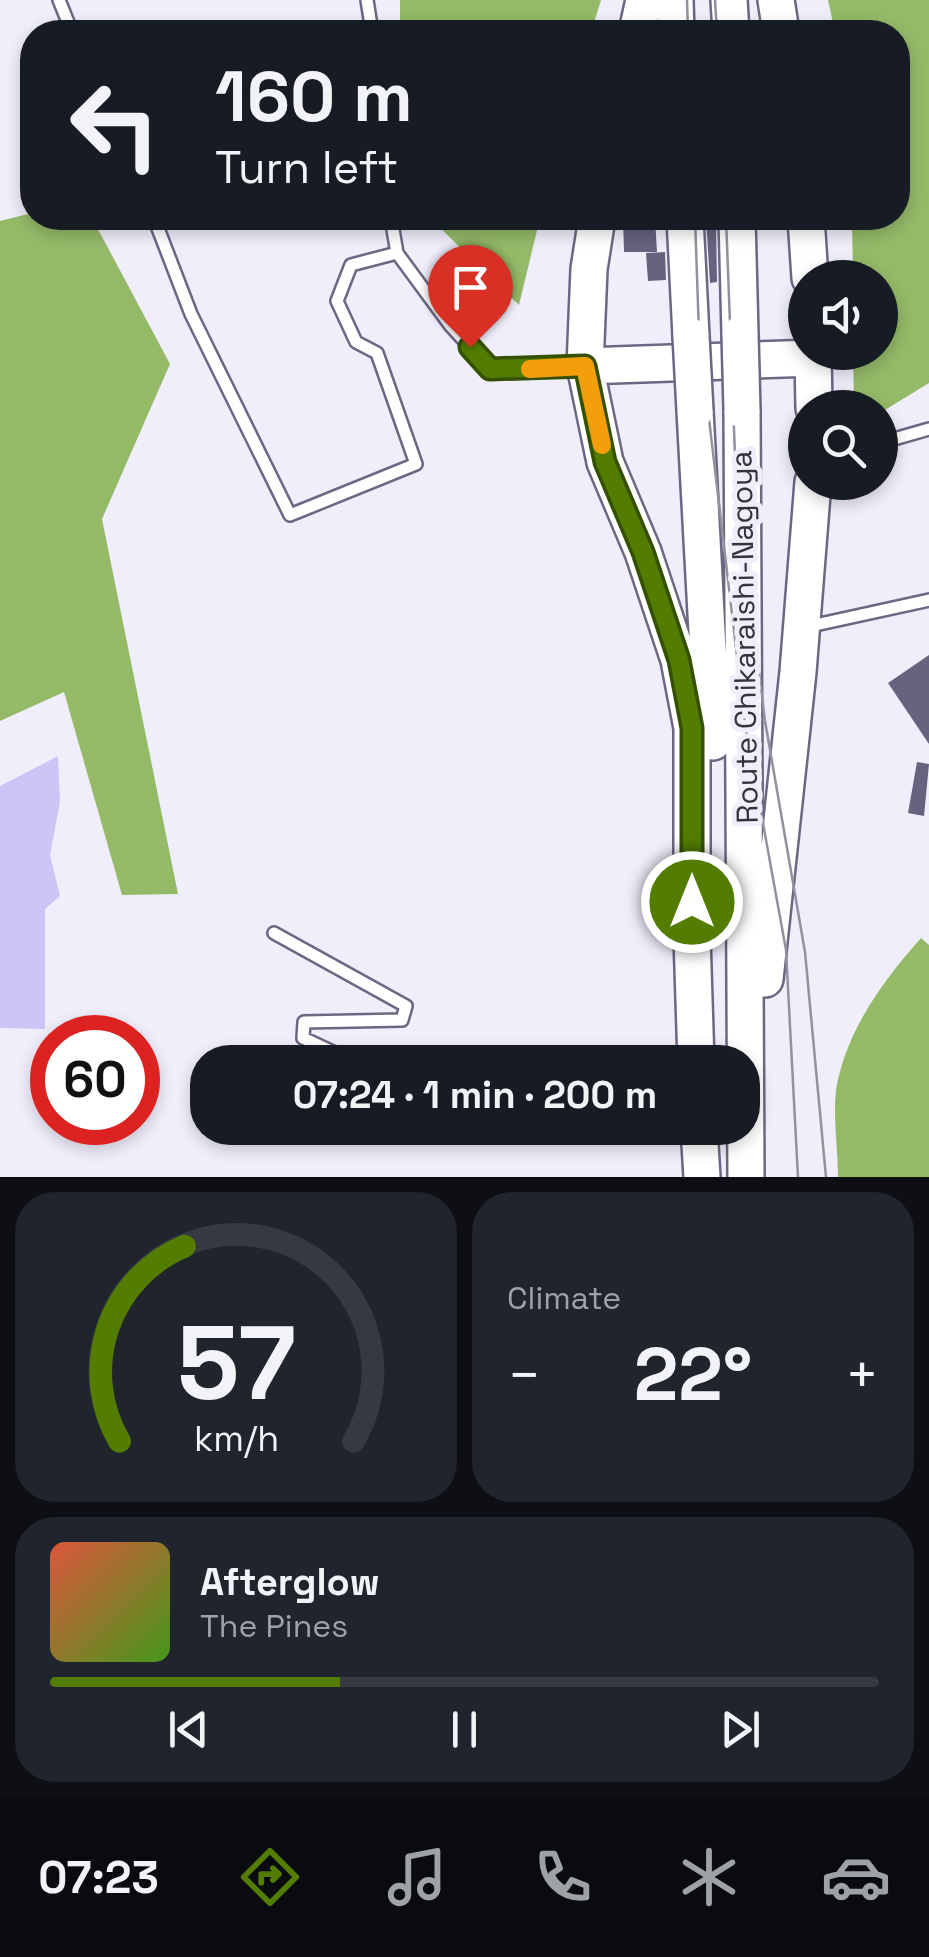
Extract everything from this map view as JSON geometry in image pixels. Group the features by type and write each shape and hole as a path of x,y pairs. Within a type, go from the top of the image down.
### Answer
{"main road":[{"path":"595,230 589,269 585,366 605,462 643,552 679,660 692,728 695,1045"},
{"name":"Route Chikaraishi-Nagoya","path":"686,230 713,722 714,1045"},
{"name":"Route Chikaraishi-Nagoya","path":"731,1045 742,410 737,230"},
{"path":"807,230 809,260"},
{"path":"585,366 788,356"},
{"path":"748,1045 770,946 812,500"},
{"path":"699,1145 702,1177"},
{"name":"Route Chikaraishi-Nagoya","path":"714,1177 724,1145"},
{"name":"Route Chikaraishi-Nagoya","path":"736,1145 746,1177"}],"lane":[{"path":"159,230 191,314 290,515 416,464 377,353 356,342 337,300 351,265 397,254"},
{"path":"393,230 397,254 450,325 490,369 585,366"},
{"path":"898,438 929,429"},
{"path":"802,628 929,600"},
{"path":"274,933 406,1006 402,1020 304,1022 303,1038 318,1045"}],"green space":[{"path":"400,0 601,0 595,20 400,20"},
{"path":"828,0 929,0 929,383 898,402 898,390 854,390 853,370 898,370 898,260 853,260 852,230 910,230 910,20 832,20"},
{"path":"20,216 20,230 98,230 170,364 102,519 178,894 122,895 64,692 0,721 0,221"},
{"path":"442,230 537,230 519,305"},
{"path":"921,938 929,945 929,1177 838,1177 835,1105 842,1063 869,1006"}],"shaded area":[{"path":"58,756 60,802 50,855 60,896 45,909 45,1015 30,1015 30,1029 0,1028 0,786"}],"building":[{"path":"623,230 656,230 657,252 624,252"},
{"path":"707,230 716,230 717,282 710,283"},
{"path":"665,252 666,280 648,281 646,253"},
{"path":"929,655 929,744 888,683"},
{"path":"917,762 929,764 924,816 908,813"}],"tram line":[{"path":"687,0 688,20"},
{"path":"715,0 716,20"},
{"path":"695,230 699,334 745,724 786,950 798,1177"},
{"path":"726,230 736,482 765,721 805,952 826,1177"}],"slow traffic":[{"path":"530,369 585,366 602,445"}],"route":[{"path":"470,347 490,369 585,366 605,462 643,552 679,660 692,728 692,902"}]}
